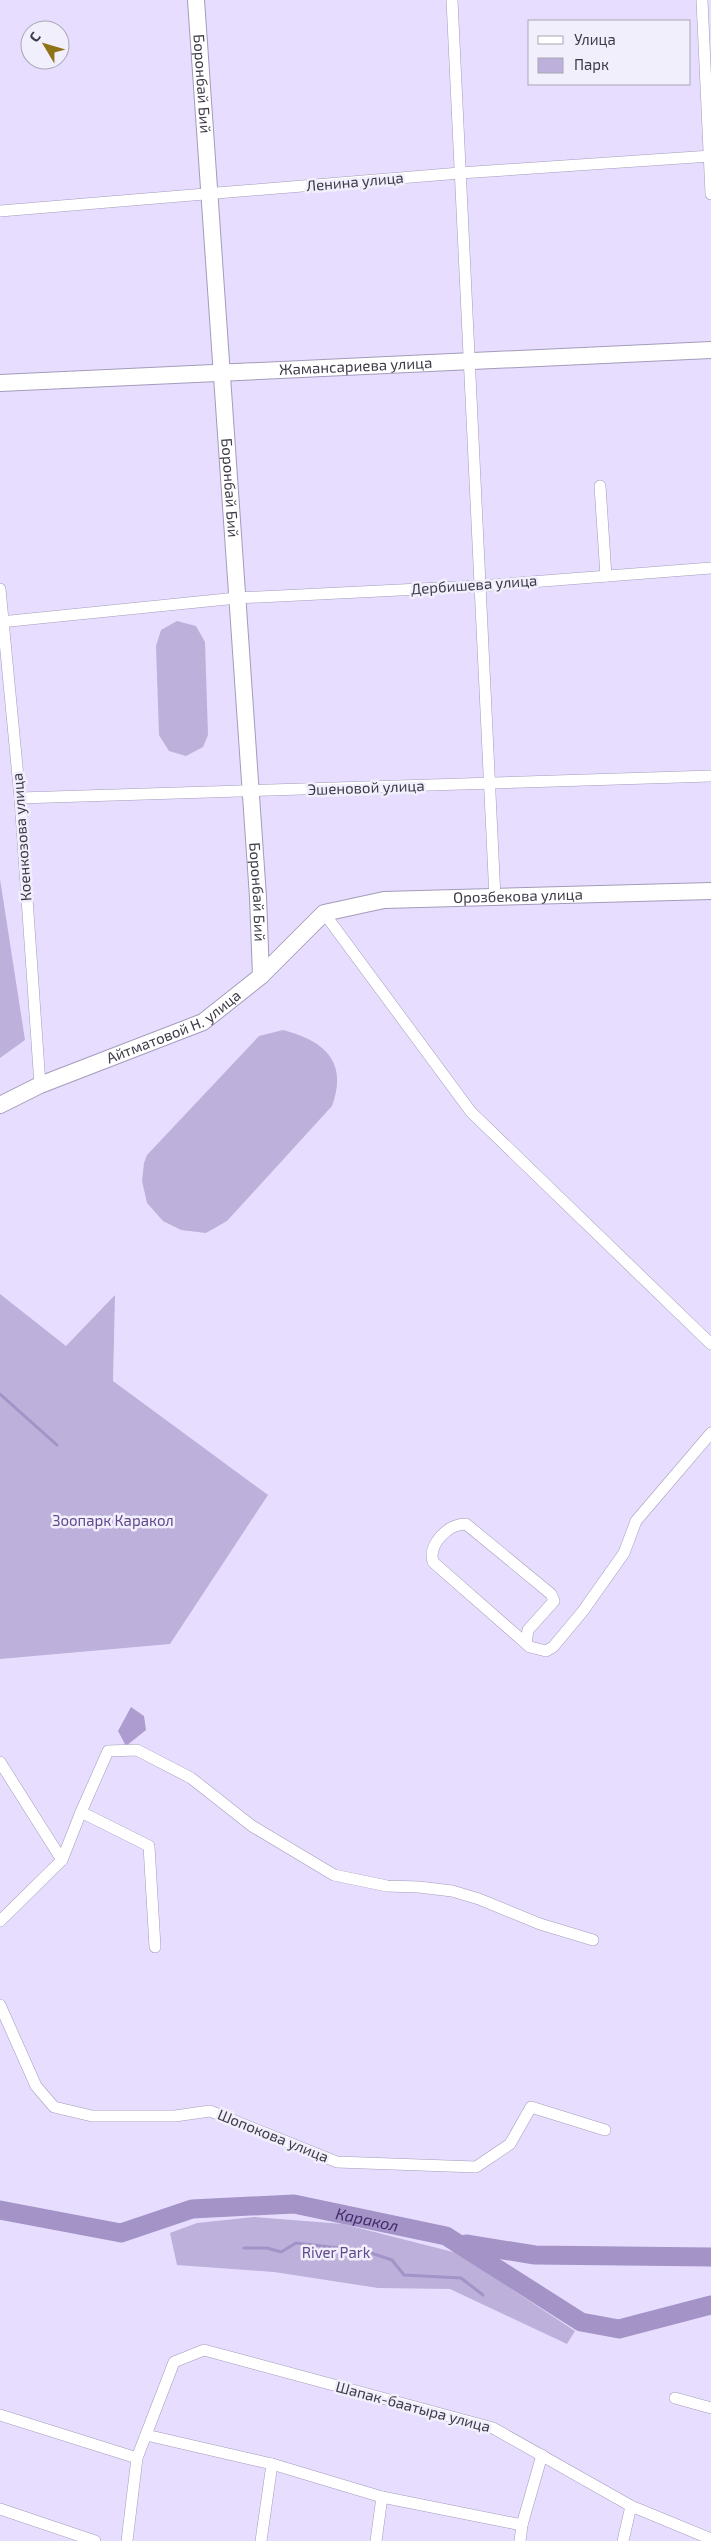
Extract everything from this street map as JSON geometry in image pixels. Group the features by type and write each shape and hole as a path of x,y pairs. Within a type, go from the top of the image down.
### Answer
{"main road":[{"name":"Боронбай Бий","path":"196,0 249,791 258,897 261,976"},
{"name":"Жамансариева улица","path":"0,383 711,350"},
{"name":"Орозбекова улица","path":"324,913 384,900 711,892"},
{"name":"Айтматовой Н. улица","path":"0,1105 40,1085 203,1022 261,976 324,913"}],"street":[{"path":"452,0 495,898"},
{"path":"702,0 711,194"},
{"name":"Ленина улица","path":"0,211 710,156"},
{"path":"600,486 606,576"},
{"name":"Дербишева улица","path":"1,621 237,598 480,586 711,568"},
{"name":"Коенкозова улица","path":"0,589 1,621 20,798 40,1085"},
{"name":"Эшеновой улица","path":"20,798 711,776"},
{"path":"324,913 471,1112 711,1344"},
{"path":"526,1643 528,1630 550,1607 553,1598 466,1524 451,1528 433,1547 433,1562 526,1643 537,1651 546,1651 554,1647 583,1611 624,1553 636,1521 711,1433"},
{"path":"0,1921 62,1860 108,1751 137,1750 191,1778 252,1826 334,1875 387,1886 452,1891 479,1899 540,1924 593,1940"},
{"path":"0,1762 62,1860"},
{"path":"81,1812 149,1846 155,1947"},
{"name":"Шопокова улица","path":"0,2005 36,2086 54,2107 92,2116 176,2116 210,2111 337,2162 476,2167 510,2144 531,2107 606,2130"},
{"name":"Шапак-баатыра улица","path":"127,2541 137,2458 174,2362 204,2350 493,2428 631,2506 711,2539"},
{"path":"675,2398 711,2408"},
{"path":"0,2416 137,2458"},
{"path":"146,2435 272,2464 382,2497 522,2525"},
{"path":"520,2541 522,2525 542,2455"},
{"path":"261,2541 272,2464"},
{"path":"376,2541 382,2497"},
{"path":"623,2541 631,2506"},
{"path":"0,2509 95,2541"}],"green space":[{"path":"177,621 196,626 205,642 208,735 203,747 186,756 169,751 159,735 156,646 161,630"},
{"path":"0,879 25,1040 0,1058"},
{"path":"283,1030 311,1040 329,1056 335,1066 337,1077 332,1106 227,1221 206,1233 181,1230 163,1221 147,1203 142,1181 147,1155 259,1036"},
{"name":"Зоопарк Каракол","path":"0,1294 66,1346 115,1295 113,1381 268,1495 170,1644 0,1659"},
{"name":"River Park","path":"254,2217 343,2224 457,2253 575,2331 567,2344 450,2289 378,2288 274,2272 177,2265 170,2233 197,2223"}],"shaded area":[{"path":"131,1707 144,1716 146,1730 126,1746 118,1731"}],"waterway":[{"path":"0,1394 57,1445"},
{"name":"Каракол","path":"0,2210 121,2233 192,2209 294,2204 446,2236 581,2322 619,2329 711,2305"},
{"path":"244,2248 267,2248 281,2252 296,2243 365,2251 392,2260 404,2275 461,2278 483,2295"},
{"path":"466,2244 535,2255 711,2257"}]}
